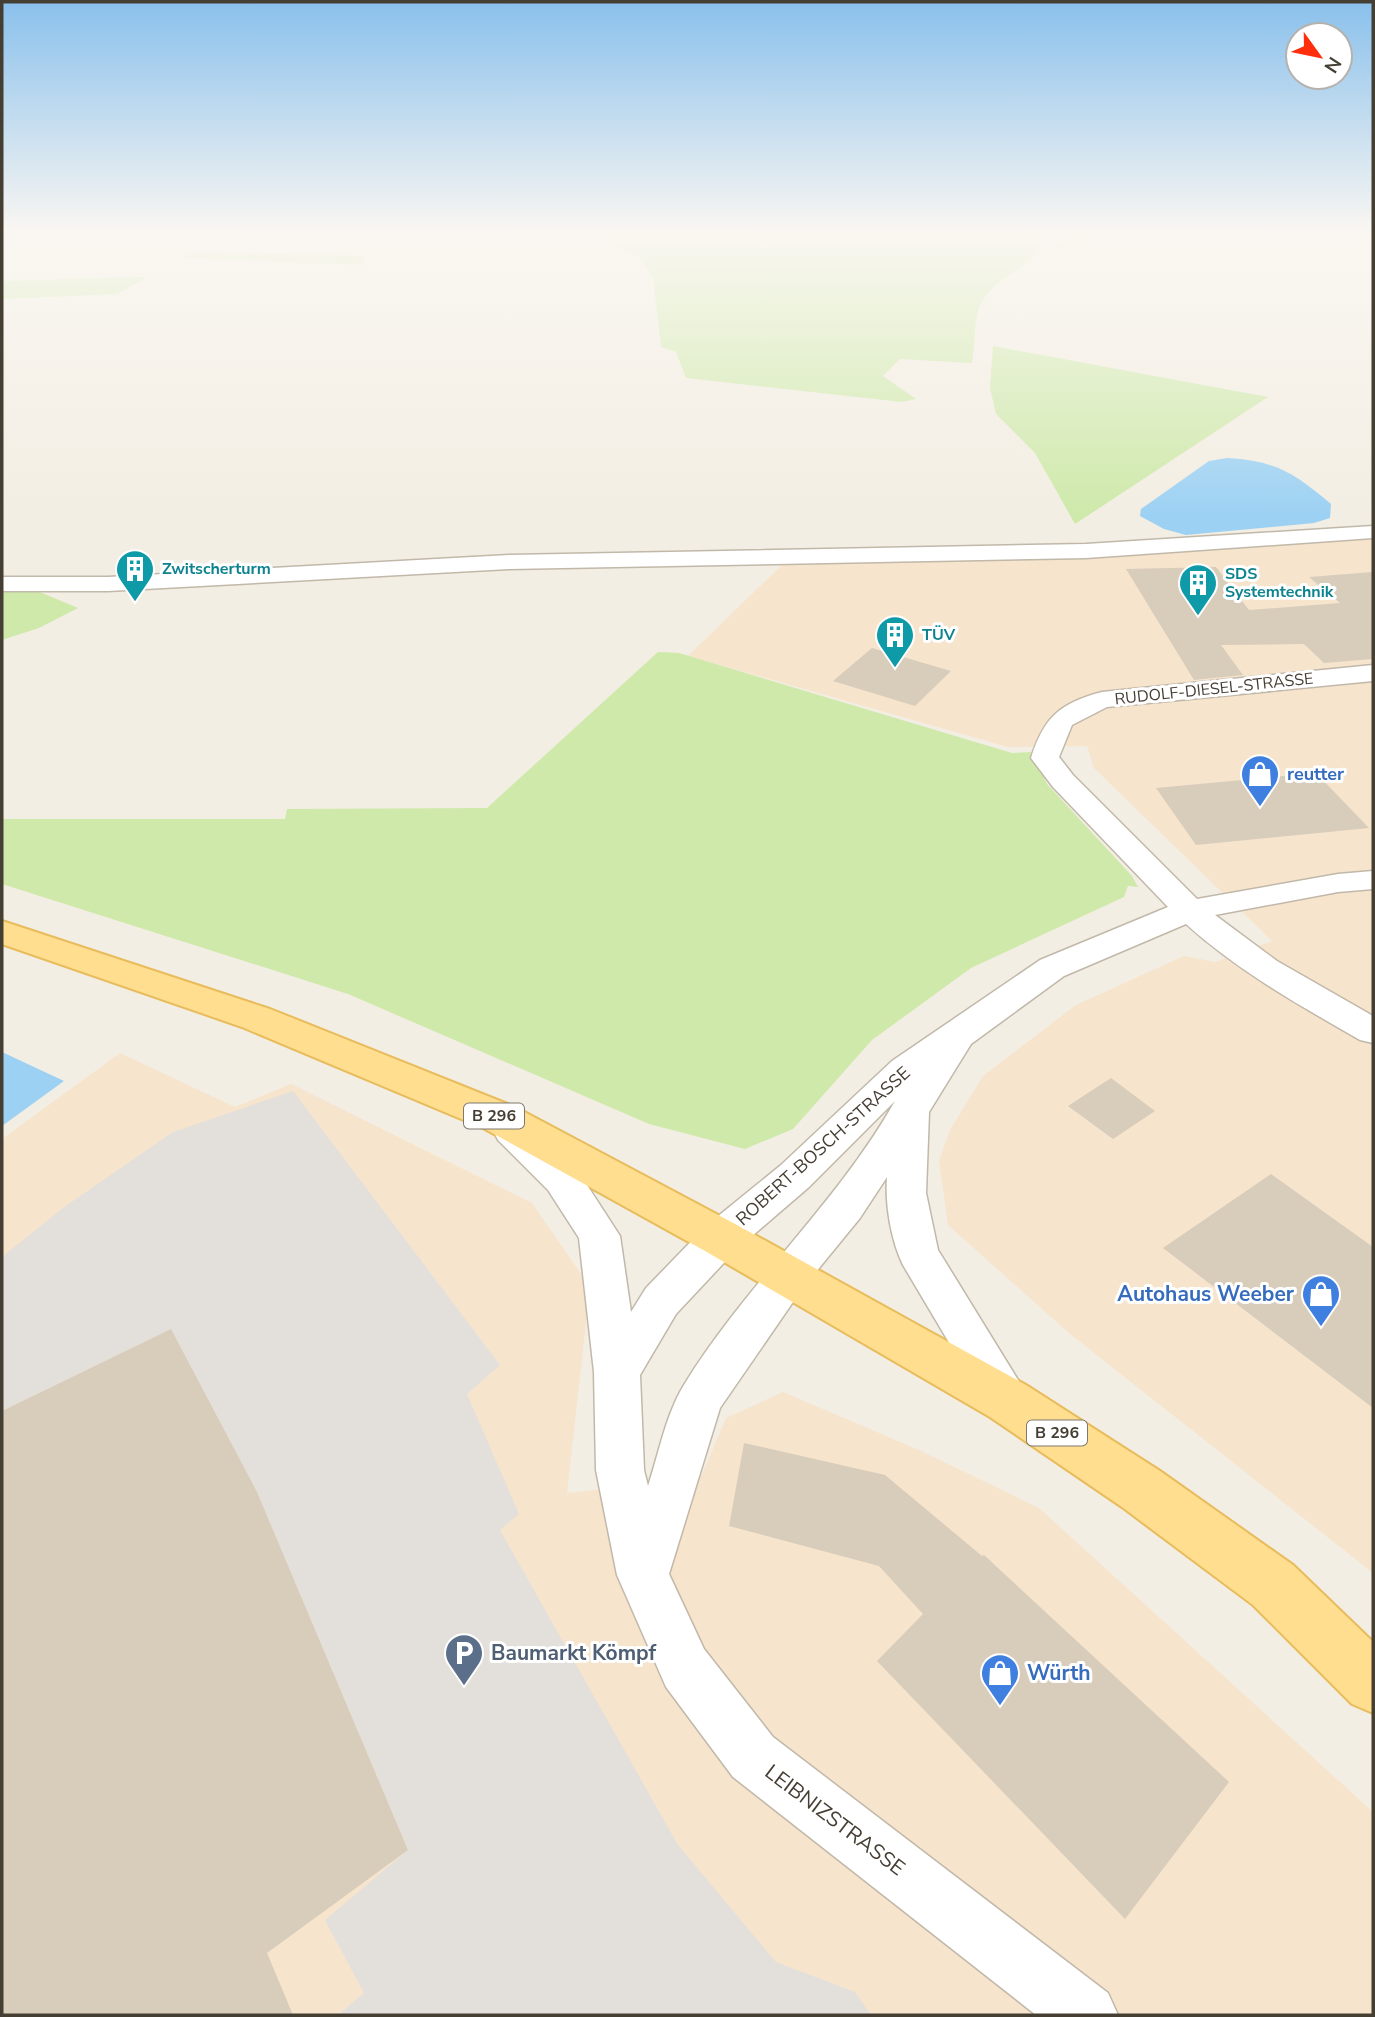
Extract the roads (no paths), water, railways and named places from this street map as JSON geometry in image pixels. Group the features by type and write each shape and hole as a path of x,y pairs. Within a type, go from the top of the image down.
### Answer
{"main road":[{"name":"B 296","path":"2,932 256,1018 500,1118 721,1238 1008,1401 1141,1489 1273,1586 1373,1683"}],"street":[{"path":"2,584 108,584 509,562 1086,551 1373,532"},
{"name":"RUDOLF-DIESEL-STRASSE","path":"1190,910 1063,781 1045,758 1054,727 1069,714 1101,700 1373,673"},
{"name":"ROBERT-BOSCH-STRASSE","path":"721,1238 795,1176 905,1070 962,1034 1052,968 1190,910 1338,883 1373,880"},
{"path":"1190,910 1232,946 1283,981 1373,1031"},
{"name":"ROBERT-BOSCH-STRASSE","path":"787,1277 846,1208 962,1034"},
{"name":"ROBERT-BOSCH-STRASSE","path":"910,1109 906,1193 918,1253 1008,1401"},
{"name":"LEIBNIZSTRASSE","path":"500,1118 562,1179 599,1236 617,1372 620,1470 643,1575 685,1668 753,1757 1086,2015"},
{"path":"617,1372 661,1301 721,1238"},
{"path":"643,1575 700,1399 787,1277"}],"water":[{"path":"1227,458 1259,462 1295,477 1331,504 1330,518 1314,523 1186,535 1164,529 1140,516 1141,509 1209,461"},
{"path":"2,1052 64,1081 2,1126"}],"place":[{"name":"Zwitscherturm","path":"135,603"},
{"name":"SDS Systemtechnik","path":"1198,617"},
{"name":"TÜV","path":"895,669"},
{"name":"reutter","path":"1260,808"},
{"name":"Autohaus Weeber","path":"1321,1328"},
{"name":"Baumarkt Kömpf","path":"464,1687"},
{"name":"Würth","path":"1000,1707"}]}
